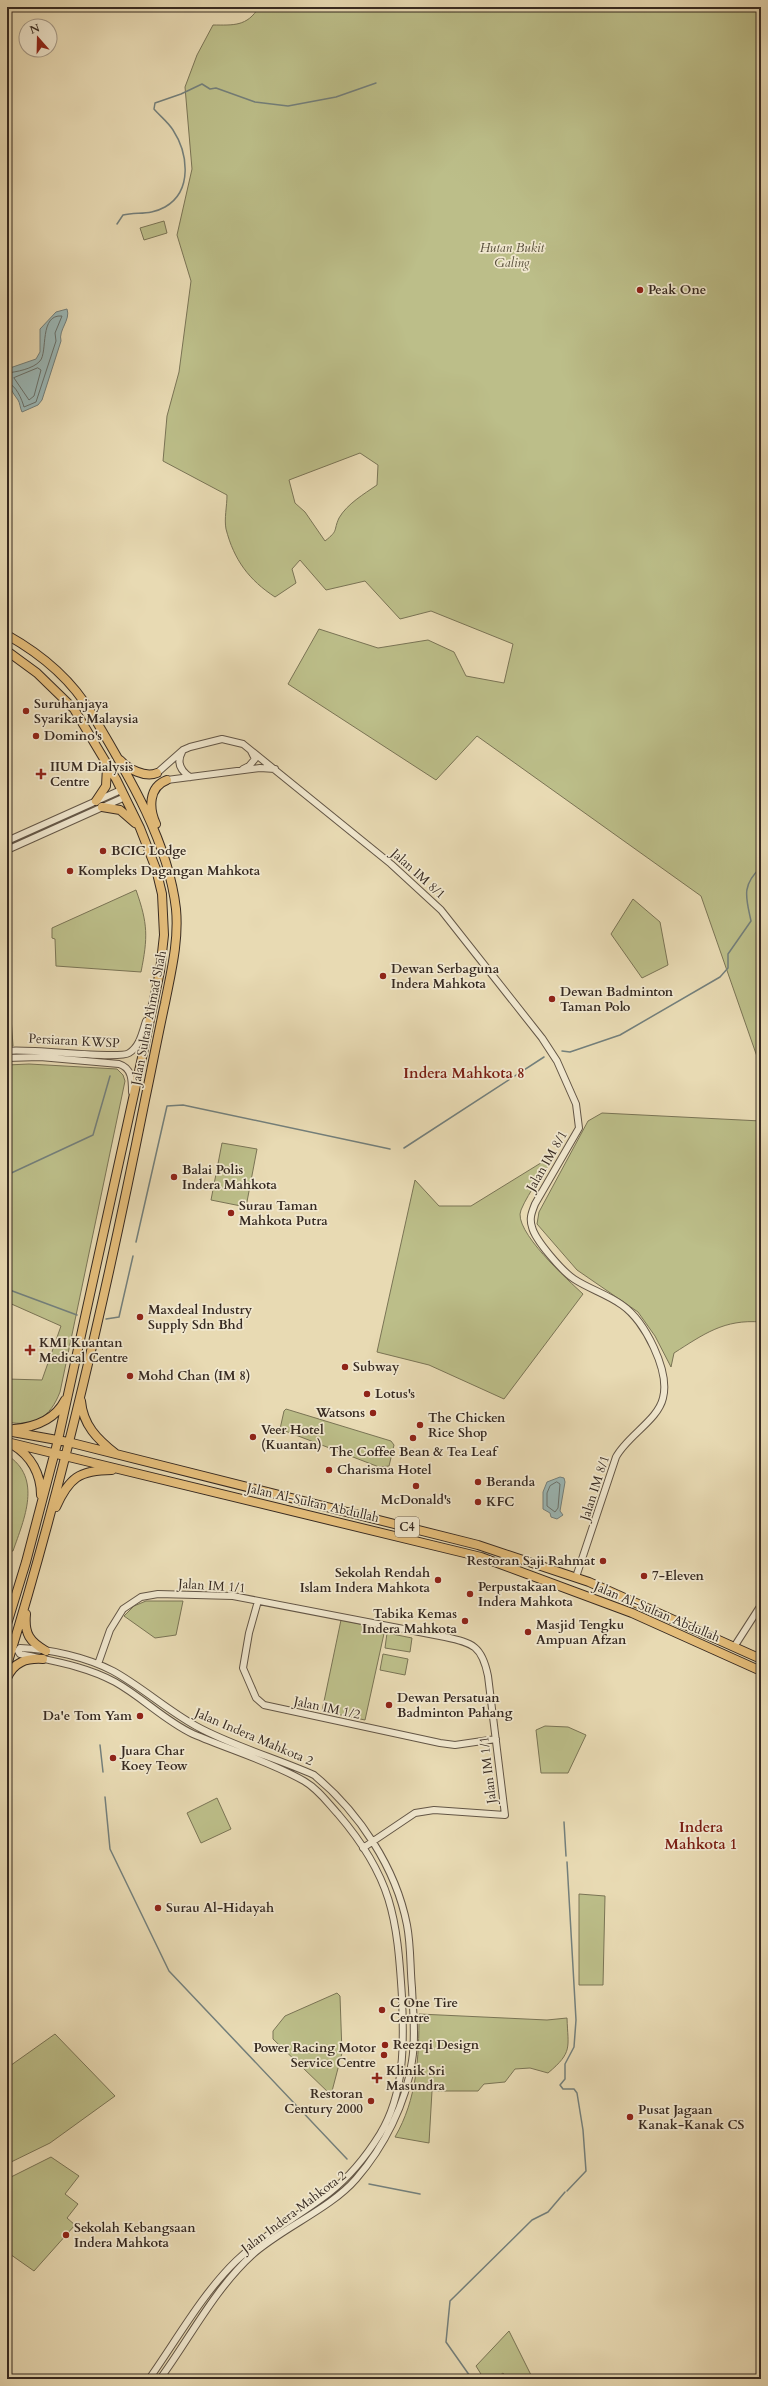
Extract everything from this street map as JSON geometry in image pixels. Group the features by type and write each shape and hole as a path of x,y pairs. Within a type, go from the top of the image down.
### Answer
{"main road":[{"name":"Jalan Sultan Ahmad Shah","path":"7,635 45,660 73,686 86,704 113,749 157,836 170,879 176,910 176,939 155,1055 81,1396 47,1526"},
{"name":"Jalan Sultan Ahmad Shah","path":"7,652 21,660 53,687 74,709 106,762 123,794 140,828 154,864 162,894 163,950 144,1053 130,1108 55,1453 7,1624"},
{"path":"113,749 127,767 143,774 157,773"},
{"path":"106,762 108,775 106,786 99,804 123,812 140,828"},
{"path":"166,780 154,789 151,809 169,855 172,872 170,879"},
{"path":"148,1028 153,1034 159,1031"},
{"path":"144,1053 152,1050 155,1055"},
{"path":"7,1430 26,1428 48,1419 57,1412 69,1392"},
{"path":"81,1396 82,1410 86,1423 94,1435 118,1456"},
{"name":"Jalan Al-Sultan Abdullah","path":"7,1430 68,1442 118,1456 478,1545 576,1577 761,1659"},
{"path":"7,1442 20,1450 35,1467 41,1490 40,1506"},
{"name":"Jalan Al-Sultan Abdullah","path":"7,1442 481,1557 632,1613 761,1672"},
{"path":"7,1665 31,1586 47,1526 64,1489 75,1477 84,1473 101,1470 113,1470 148,1476"},
{"path":"7,1678 16,1665 25,1660 44,1655 26,1634 25,1620 31,1586"},
{"path":"734,1647 761,1663"}],"street":[{"name":"Jalan IM 8/1","path":"157,773 183,750 222,739 235,741 249,748 391,864 441,910 542,1038 557,1061 576,1104 579,1128 535,1204 530,1217 532,1227 537,1238 572,1278 623,1305 636,1318 657,1356 665,1383 660,1406 623,1444 616,1456 576,1577"},
{"path":"238,772 249,766 254,759 249,748"},
{"path":"183,750 180,756 179,765 182,771 190,777"},
{"path":"166,780 264,768 276,770"},
{"path":"7,841 123,794"},
{"path":"7,850 99,804"},
{"name":"Persiaran KWSP","path":"7,1051 32,1049 124,1055 133,1050 139,1041 154,1001"},
{"name":"Persiaran KWSP","path":"7,1058 40,1057 122,1065 127,1068 132,1078 130,1108"},
{"name":"Jalan IM 1/1","path":"98,1664 116,1619 123,1609 141,1597 158,1594 233,1596 468,1642 478,1650 486,1666 505,1815 434,1810 415,1813 372,1842"},
{"name":"Jalan IM 1/2","path":"258,1600 243,1665 256,1698 264,1705 440,1743 455,1745 496,1738"},
{"path":"734,1647 761,1606"},
{"name":"Jalan Indera Mahkota 2","path":"149,2379 210,2292 236,2261 264,2237 329,2193 343,2181 373,2145 386,2123 398,2086 402,2060 404,2029 397,1927 386,1888 379,1872 364,1848 342,1819 318,1792 307,1783 272,1765 193,1734 104,1677 44,1655 24,1648 18,1649 20,1654 44,1655 79,1658 98,1664 114,1672 160,1705 198,1727 314,1775 337,1797 372,1842 388,1868 396,1885 408,1939 414,2029 412,2062 399,2107 387,2136 355,2180 310,2215 263,2246 240,2267 220,2291 160,2379"},
{"path":"364,1848 372,1842"}],"green space":[{"name":"Hutan Bukit Galing","path":"259,7 761,7 761,1068 701,896 477,736 436,780 288,684 319,629 378,648 428,640 454,652 466,676 504,683 513,644 431,611 400,619 365,581 326,590 300,560 292,569 296,583 275,597 250,576 238,560 233,550 225,525 227,495 163,461 167,416 179,372 191,281 177,235 192,169 185,87 197,55 213,25 239,24 254,14","holes":["360,453 378,465 377,485 346,508 339,518 334,532 325,541 305,512 295,503 289,480"]},
{"path":"164,221 167,233 144,240 140,228"},
{"path":"136,890 143,912 146,931 141,972 56,966 55,939 52,938 52,928"},
{"path":"633,899 660,922 668,965 642,978 611,934"},
{"path":"7,959 13,1046 7,1046"},
{"path":"29,1064 117,1069 123,1075 125,1081 60,1392 51,1408 40,1419 33,1422 17,1423 7,1422 7,1379 42,1380 61,1326 7,1302 7,1065"},
{"path":"602,1113 761,1121 761,1322 725,1325 705,1334 674,1353 671,1367 655,1336 638,1312 577,1270 537,1224 539,1212 588,1121"},
{"path":"222,1143 257,1149 246,1207 211,1200"},
{"path":"557,1153 528,1196 521,1210 521,1219 525,1230 543,1255 583,1294 504,1399 429,1365 377,1352 415,1180 439,1206 471,1206"},
{"path":"286,1409 391,1441 394,1445 389,1466 379,1467 280,1429 284,1411"},
{"path":"7,1455 18,1464 25,1475 28,1487 28,1500 22,1526 13,1551 7,1551"},
{"path":"146,1601 183,1601 176,1635 155,1638 124,1616 134,1606"},
{"path":"341,1620 385,1629 365,1720 322,1711"},
{"path":"387,1633 412,1638 410,1652 385,1648"},
{"path":"383,1654 408,1659 405,1675 380,1670"},
{"path":"545,1726 568,1727 586,1735 568,1773 541,1773 536,1730"},
{"path":"217,1798 231,1829 201,1843 187,1813"},
{"path":"579,1894 605,1896 603,1985 579,1985"},
{"path":"337,1993 340,1996 342,2053 331,2095 273,2039 273,2031 285,2016"},
{"path":"419,2014 547,2020 567,2018 567,2049 562,2060 548,2073 530,2068 515,2069 505,2082 484,2084 478,2091 432,2091 429,2143 395,2137 408,2108 415,2078"},
{"path":"55,2034 115,2096 50,2143 7,2164 7,2068"},
{"path":"51,2157 79,2176 65,2194 78,2204 67,2218 75,2225 34,2271 7,2252 7,2179"},
{"path":"509,2331 533,2379 508,2379 503,2373 495,2379 484,2379 476,2366"}],"water":[{"path":"67,309 68,313 61,333 61,341 42,400 38,405 22,412 19,401 10,386 7,369 36,359 40,352 40,329 56,312"},
{"path":"560,1477 564,1478 565,1482 560,1511 563,1515 557,1519 551,1517 550,1513 543,1509 543,1492 547,1482"}],"waterway":[{"path":"117,224 123,215 150,212 160,210 165,207 174,200 184,182 185,171 182,149 171,127 154,109 155,103 181,94 202,84 210,89 216,88 255,102 288,106 336,97 376,83"},
{"path":"562,1051 570,1052 620,1035 720,977 728,968 728,954 751,921 747,898 748,886 750,880 761,867"},
{"path":"404,1148 544,1057"},
{"path":"7,1175 93,1135 110,1076"},
{"path":"136,1242 167,1106 183,1105 390,1149"},
{"path":"106,1319 119,1317 133,1256"},
{"path":"7,1289 77,1315"},
{"path":"100,1745 103,1772"},
{"path":"105,1797 110,1849 169,1971 347,2159"},
{"path":"564,1822 566,1856"},
{"path":"567,1862 576,2020 574,2047 565,2064 565,2079 560,2085 563,2089 574,2089 577,2093 583,2130 586,2171 567,2191"},
{"path":"369,2184 420,2194"},
{"path":"472,2379 446,2342 450,2301 532,2220 548,2212 565,2192"}],"place":[{"name":"Peak One","path":"640,290"},
{"name":"Suruhanjaya Syarikat Malaysia","path":"26,711"},
{"name":"Domino's","path":"36,736"},
{"name":"IIUM Dialysis Centre","path":"41,774"},
{"name":"BCIC Lodge","path":"103,851"},
{"name":"Kompleks Dagangan Mahkota","path":"70,871"},
{"name":"Dewan Serbaguna Indera Mahkota","path":"383,976"},
{"name":"Dewan Badminton Taman Polo","path":"552,999"},
{"name":"Balai Polis Indera Mahkota","path":"174,1177"},
{"name":"Surau Taman Mahkota Putra","path":"231,1213"},
{"name":"Maxdeal Industry Supply Sdn Bhd","path":"140,1317"},
{"name":"KMI Kuantan Medical Centre","path":"30,1350"},
{"name":"Subway","path":"345,1367"},
{"name":"Mohd Chan (IM 8)","path":"130,1376"},
{"name":"Lotus's","path":"367,1394"},
{"name":"Watsons","path":"373,1413"},
{"name":"The Chicken Rice Shop","path":"420,1425"},
{"name":"Veer Hotel (Kuantan)","path":"253,1437"},
{"name":"The Coffee Bean & Tea Leaf","path":"413,1438"},
{"name":"Charisma Hotel","path":"329,1470"},
{"name":"Beranda","path":"478,1482"},
{"name":"McDonald's","path":"416,1486"},
{"name":"KFC","path":"478,1502"},
{"name":"Restoran Saji Rahmat","path":"603,1561"},
{"name":"7-Eleven","path":"644,1576"},
{"name":"Sekolah Rendah Islam Indera Mahkota","path":"438,1580"},
{"name":"Perpustakaan Indera Mahkota","path":"470,1594"},
{"name":"Tabika Kemas Indera Mahkota","path":"465,1621"},
{"name":"Masjid Tengku Ampuan Afzan","path":"528,1632"},
{"name":"Dewan Persatuan Badminton Pahang","path":"389,1705"},
{"name":"Da'e Tom Yam","path":"140,1716"},
{"name":"Juara Char Koey Teow","path":"113,1758"},
{"name":"Surau Al-Hidayah","path":"158,1908"},
{"name":"C One Tire Centre","path":"382,2010"},
{"name":"Reezqi Design","path":"385,2045"},
{"name":"Power Racing Motor Service Centre","path":"384,2055"},
{"name":"Klinik Sri Masundra","path":"377,2078"},
{"name":"Restoran Century 2000","path":"371,2101"},
{"name":"Pusat Jagaan Kanak-Kanak CS","path":"630,2117"},
{"name":"Sekolah Kebangsaan Indera Mahkota","path":"66,2235"}],"district":[{"name":"Indera Mahkota 8","path":"464,1073"},
{"name":"Indera Mahkota 1","path":"701,1836"}]}
